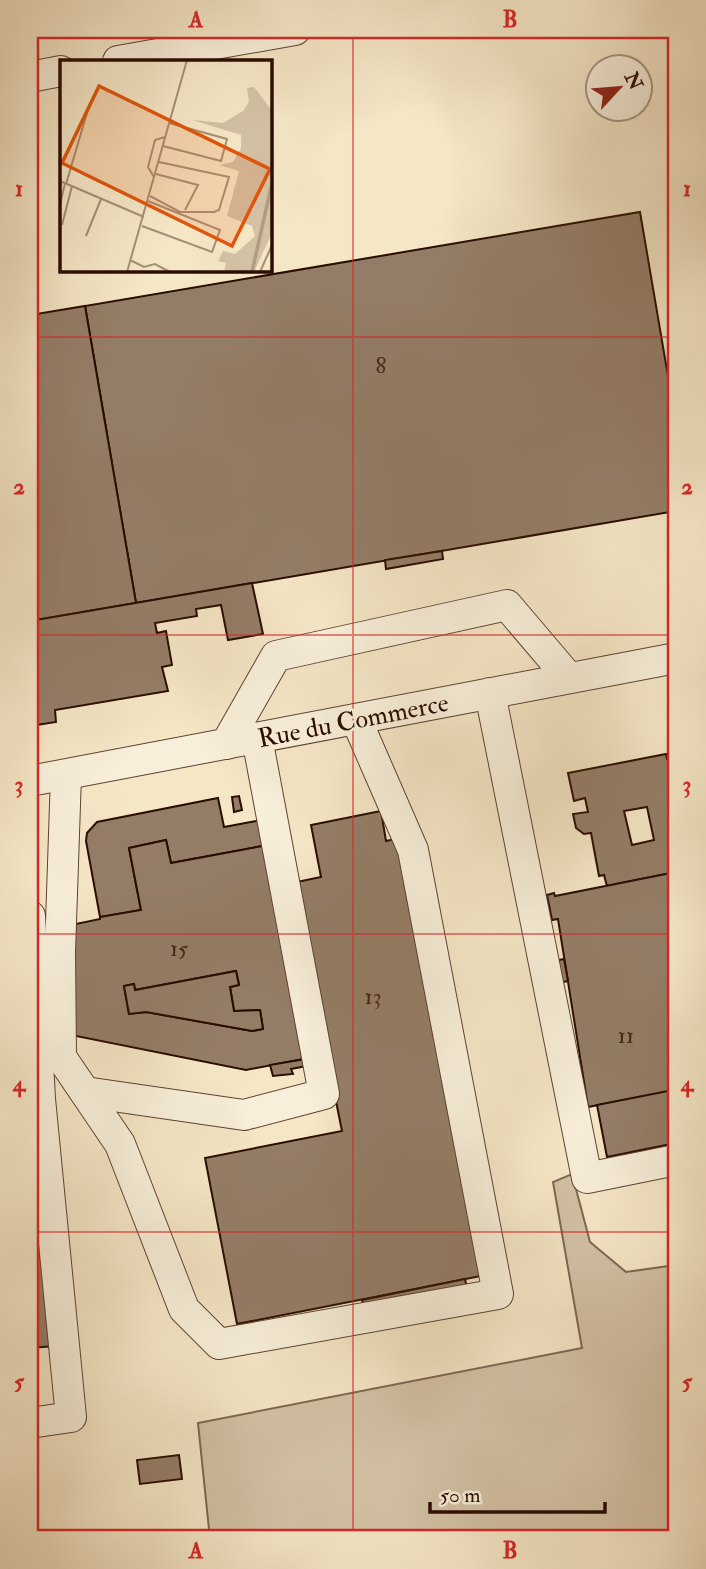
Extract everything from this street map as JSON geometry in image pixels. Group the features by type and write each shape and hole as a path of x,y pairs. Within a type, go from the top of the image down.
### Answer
{"street":[{"path":"124,60 295,30"},
{"path":"30,77 60,71"},
{"path":"226,744 276,656 507,605 569,678"},
{"name":"Rue du Commerce","path":"30,781 676,658"},
{"path":"489,694 587,1178 676,1160"},
{"path":"66,775 60,952 61,1057 120,1144 184,1309 219,1344 498,1294 413,850 356,719"},
{"path":"85,1092 244,1115 324,1094 257,738"},
{"path":"30,916 40,1099 71,1417 30,1423"}],"shaded area":[{"path":"572,1174 590,1242 626,1272 676,1265 676,1539 210,1539 198,1423 582,1348 553,1182"}],"building":[{"path":"640,212 676,423 676,511 136,603 85,306"},
{"path":"85,306 136,603 30,621 30,315"},
{"path":"442,551 443,559 386,569 385,560"},
{"path":"252,583 263,634 228,640 221,605 196,609 197,616 155,623 157,633 166,631 172,665 162,667 168,691 55,710 56,722 30,726 30,621"},
{"path":"666,754 667,759 674,757 676,805 672,806 670,803 676,833 676,872 607,886 604,875 599,876 591,833 584,834 576,828 573,814 588,812 585,798 574,801 568,773","holes":["647,807 654,840 632,845 624,811"]},
{"path":"239,796 242,810 234,812 232,797"},
{"path":"218,798 224,827 262,820 268,845 171,863 166,840 129,848 141,910 100,917 86,841 87,833 97,822"},
{"path":"381,811 386,841 400,838 486,1275 237,1324 205,1158 342,1131 292,883 321,877 311,825"},
{"path":"166,840 171,863 268,845 309,1058 246,1070 66,1034 71,925 141,910 129,848","holes":["236,971 239,985 230,987 234,1011 260,1010 263,1029 252,1031 146,1012 129,1014 124,986 134,984 135,990"]},
{"path":"676,872 676,1090 588,1107 558,919 552,920 547,895 554,893 555,896"},
{"path":"564,959 568,981 558,983 554,961"},
{"path":"236,971 239,985 230,987 234,1011 260,1010 263,1029 252,1031 146,1012 129,1014 124,986 134,984 135,990"},
{"path":"305,1059 307,1066 291,1069 293,1074 273,1076 270,1065"},
{"path":"676,1090 676,1143 607,1157 597,1105"},
{"path":"30,1112 55,1346 30,1348"},
{"path":"465,1279 468,1293 365,1313 362,1300"},
{"path":"179,1455 182,1479 140,1484 137,1460"}]}
